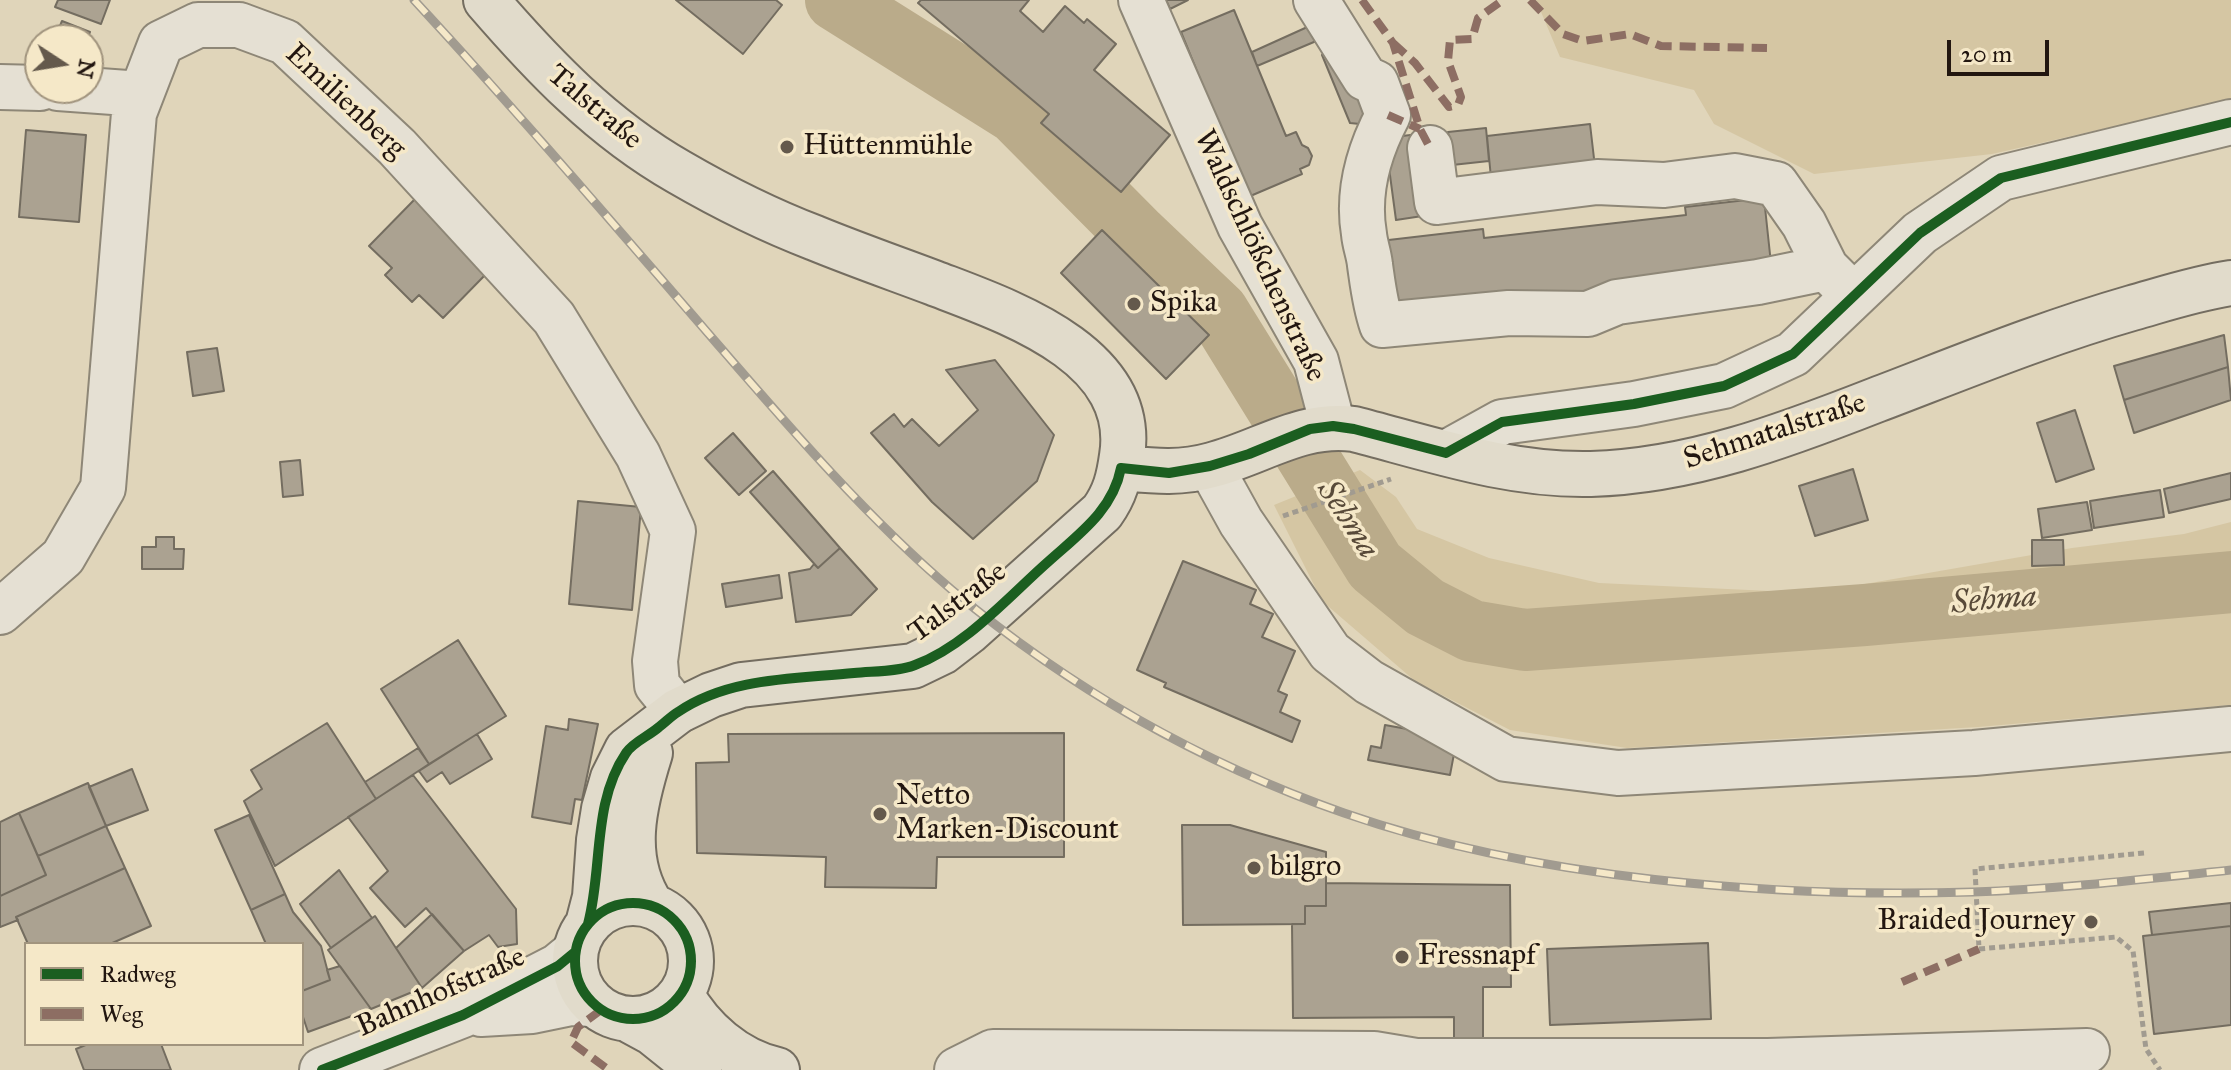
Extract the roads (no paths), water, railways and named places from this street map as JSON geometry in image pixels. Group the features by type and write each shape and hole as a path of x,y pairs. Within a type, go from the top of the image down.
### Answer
{"main road":[{"name":"Talstraße","path":"486,0 539,62 586,106 634,143 678,171 811,237 983,301 1056,336 1078,353 1102,380 1116,403 1123,428 1121,468 1112,499 1095,519 942,652 913,666 741,685 711,695 668,720"},
{"name":"Sehmatalstraße","path":"1321,428 1354,429 1512,468 1589,474 1661,468 1782,436 1996,354 2102,317 2224,280"},
{"path":"1121,468 1169,473 1230,460 1321,428"},
{"path":"611,1012 645,1018 659,1013 681,994 690,973 689,946 675,921 652,906 639,887 634,866 633,826 640,784 668,720"},
{"path":"668,720 627,750 613,778 601,824 595,897 581,938 575,971 582,989 611,1012 653,1033 699,1070"},
{"path":"581,938 598,914 624,903 652,906"},
{"path":"681,994 690,1010 729,1049 760,1066 777,1070"}],"street":[{"name":"Waldschlößchenstraße","path":"1141,0 1240,226 1316,361 1321,428"},
{"path":"1316,0 1365,78 1376,83 1388,115 1374,142 1361,198 1374,304 1382,325 1509,313 1588,314 1617,302 1758,282 1840,282"},
{"name":"Emilienberg","path":"0,612 63,557 103,488 134,113 141,94 161,43 233,12 285,42 397,147 554,318 638,455 673,531 655,661 657,685 668,720"},
{"path":"0,87 24,88"},
{"path":"104,91 141,94"},
{"path":"1446,453 1502,422 1634,404 1724,386 1793,354 1840,282 2001,178 2231,122"},
{"path":"1430,148 1437,202 1597,182 1664,185 1735,176 1776,184 1840,282"},
{"path":"1230,460 1241,522 1330,652 1369,682 1506,759 1618,773 1974,753 2231,729"},
{"name":"Bahnhofstraße","path":"322,1070 463,1015 558,966 581,938"},
{"name":"Bahnhofstraße","path":"463,1015 532,1011 571,1003 611,1012"},
{"path":"957,1070 993,1052 1374,1054 1400,1066 1768,1061 2087,1051"}],"waterway":[{"name":"Sehma","path":"836,0 1016,113 1218,312 1375,566 1425,607 1472,631 1525,640 1865,615 2231,582"}],"railway":[{"path":"414,0 562,164 795,432 855,498 919,560 996,625 1089,690 1239,771 1344,813 1417,836 1574,869 1655,880 1817,891 1973,892 2231,870"}],"place":[{"name":"Hüttenmühle","path":"787,147"},
{"name":"Spika","path":"1134,304"},
{"name":"Netto Marken-Discount","path":"880,814"},
{"name":"bilgro","path":"1254,868"},
{"name":"Braided Journey","path":"2091,922"},
{"name":"Fressnapf","path":"1402,957"}]}
